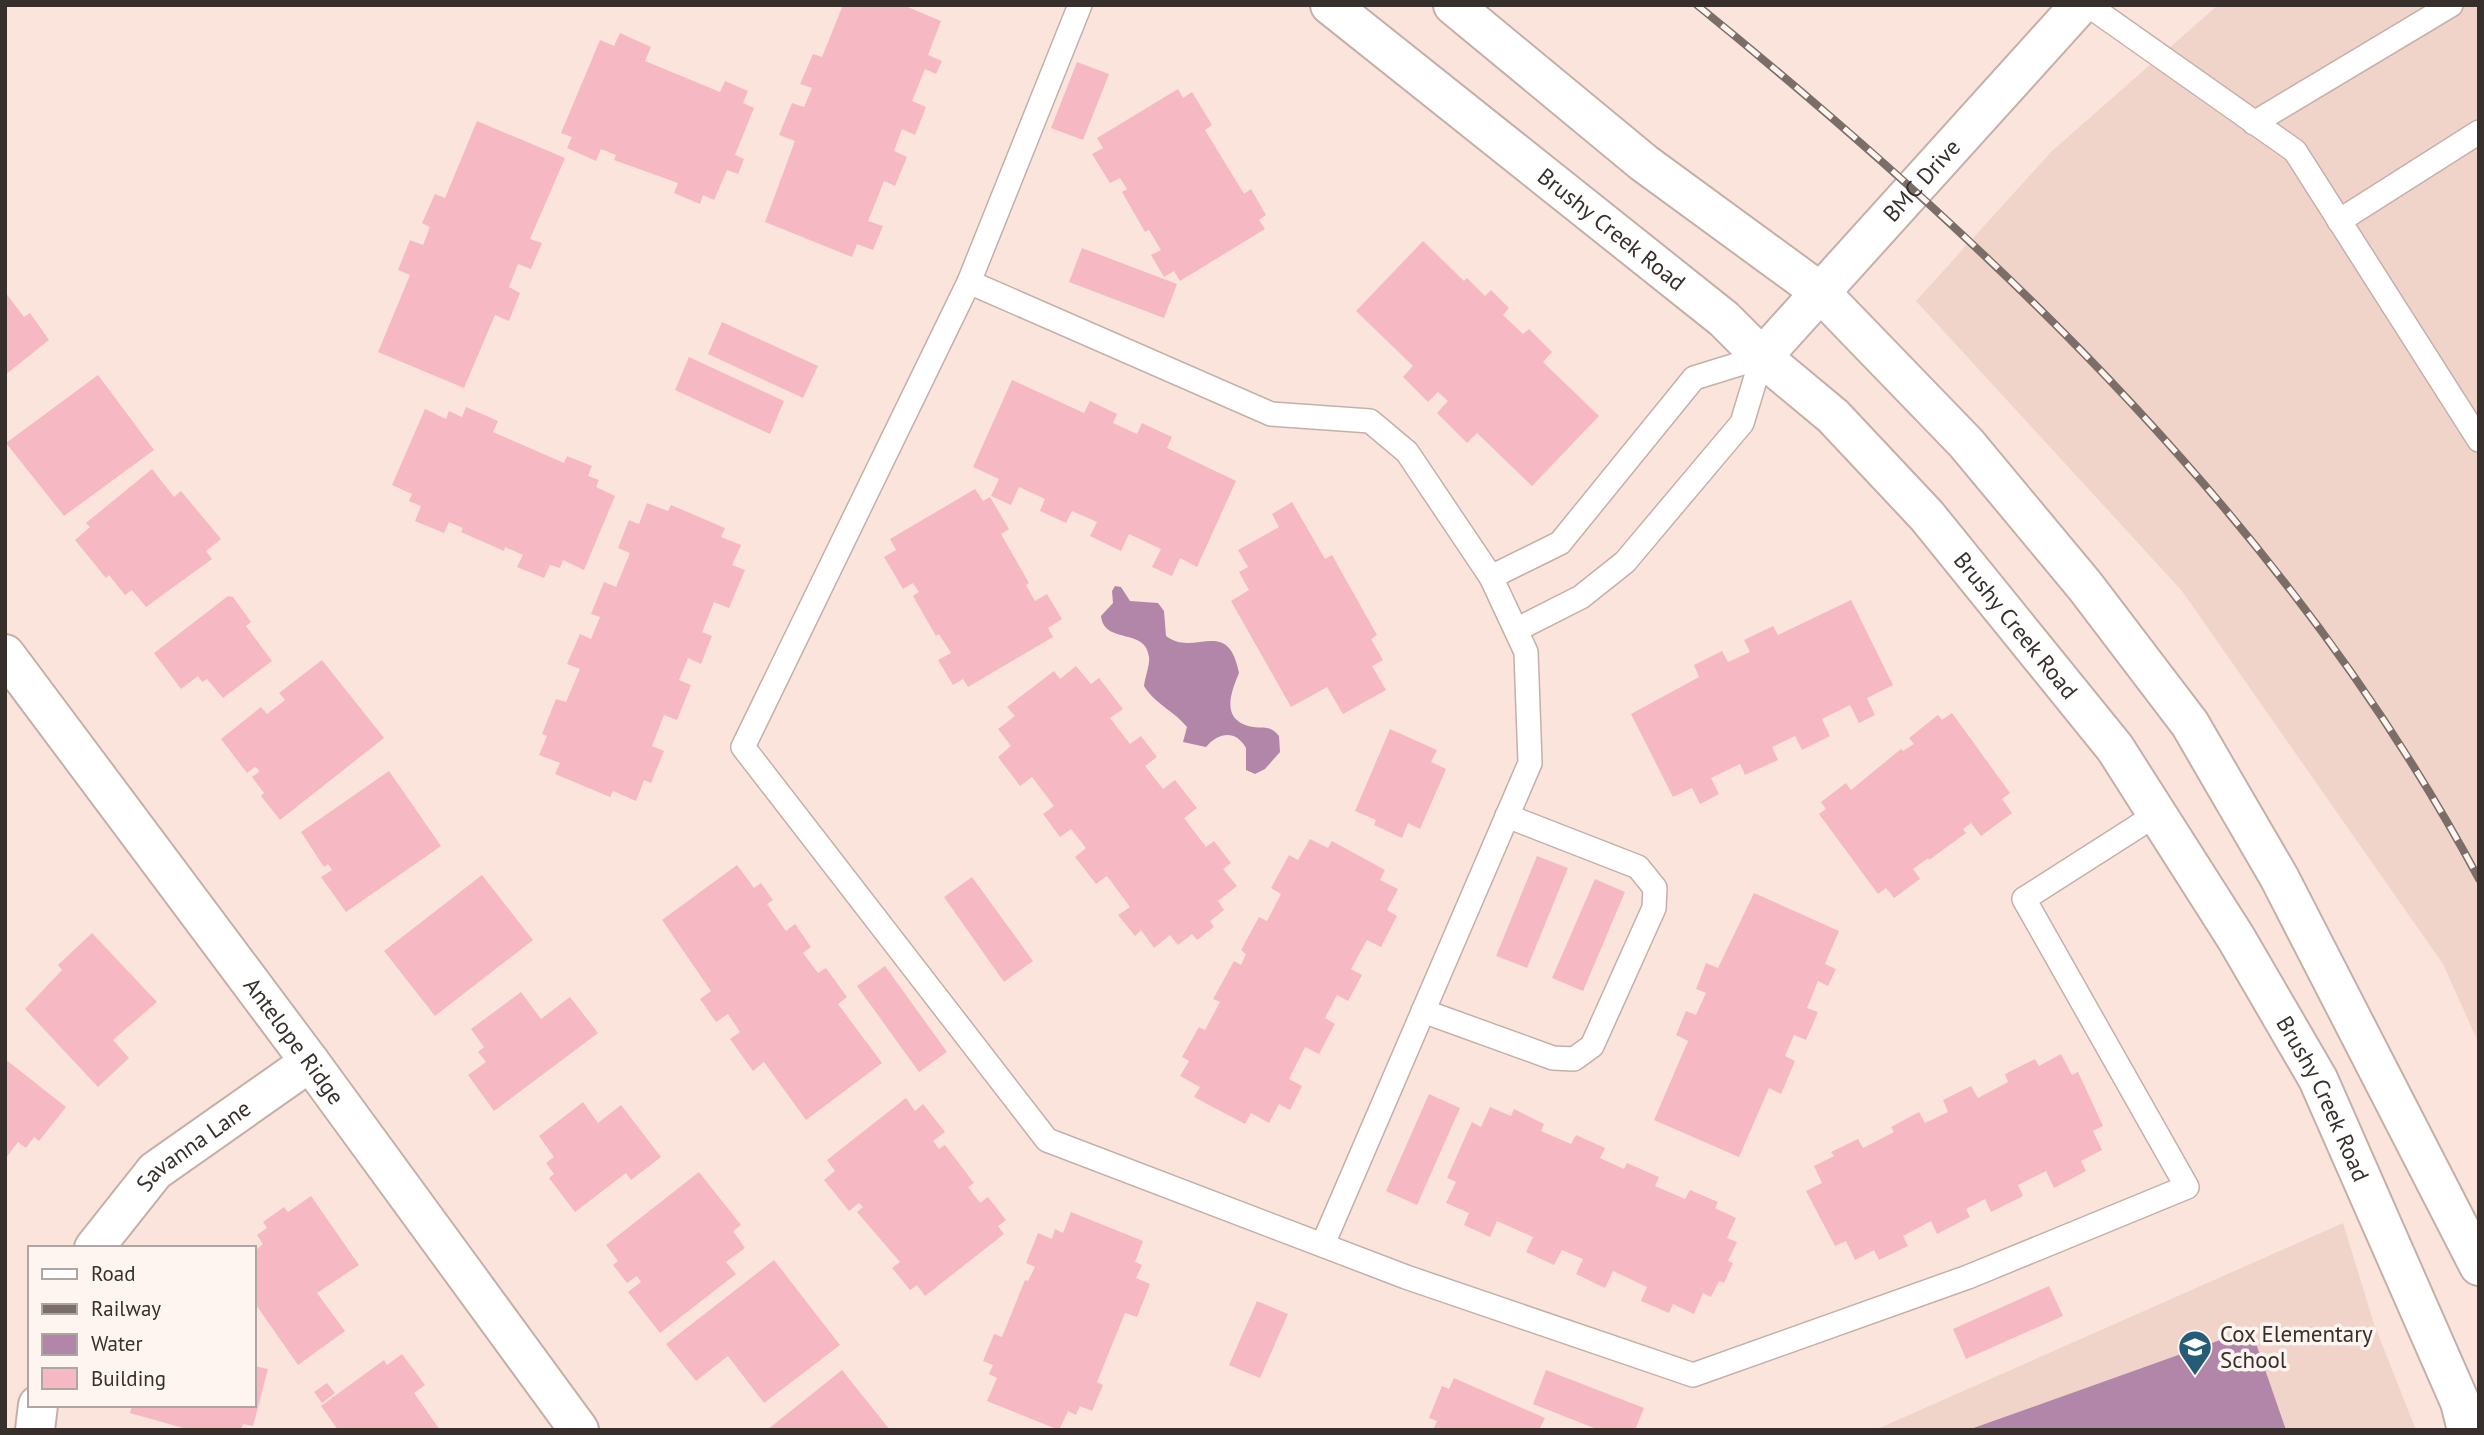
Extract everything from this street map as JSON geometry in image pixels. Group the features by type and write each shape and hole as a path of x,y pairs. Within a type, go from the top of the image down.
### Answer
{"main road":[{"name":"Brushy Creek Road","path":"1331,5 1724,319 1762,357 1833,416 1927,516 2115,748 2236,939 2318,1079 2460,1402 2467,1430"},
{"path":"1453,5 1644,163 1819,292 1966,443 2085,586 2190,724 2279,877 2479,1266"},
{"name":"BMC Drive","path":"1762,357 2080,5"},
{"name":"Antelope Ridge","path":"5,654 310,1062 579,1430"},
{"name":"Savanna Lane","path":"96,1246 155,1171 310,1062"},
{"path":"35,1430 38,1407"}],"lane":[{"path":"1080,5 969,282 743,747 1047,1140 1406,1277 1693,1375 1968,1277 2187,1186 2024,899 2157,814"},
{"path":"2088,5 2295,152 2479,440"},
{"path":"2254,123 2451,5"},
{"path":"2339,221 2479,132"},
{"path":"969,282 1271,414 1370,421 1407,452 1491,577 1526,652 1530,763 1323,1244"},
{"path":"1491,577 1560,543 1694,378 1762,357"},
{"path":"1516,630 1581,597 1625,562 1742,423 1762,357"},
{"path":"1423,1011 1553,1058 1574,1059 1592,1046 1654,908 1655,888 1637,867 1507,816"}],"shaded area":[{"path":"2218,5 2479,5 2479,1044 2443,964 2182,591 1916,301 2052,151"},
{"name":"Cox Elementary School","path":"2343,1223 2374,1324 2416,1430 1875,1430"}],"water":[{"path":"1115,586 1121,587 1130,601 1158,603 1164,611 1166,636 1177,642 1209,641 1227,646 1234,656 1239,673 1230,704 1234,717 1248,726 1265,728 1279,736 1280,752 1265,769 1255,774 1246,770 1246,748 1232,736 1216,738 1206,747 1183,742 1187,727 1144,686 1149,660 1146,648 1141,642 1117,634 1104,625 1101,616 1113,603 1112,591"},
{"path":"2251,1329 2286,1430 1968,1430"}],"building":[{"path":"843,5 903,5 941,21 928,55 942,61 936,74 925,69 912,101 926,107 915,135 902,129 894,151 907,157 895,186 884,181 868,221 883,226 873,250 857,244 852,257 765,222 795,141 779,135 792,103 804,107 812,88 800,84 813,54 822,57"},
{"path":"620,33 651,47 645,61 720,92 725,81 748,91 743,103 754,108 735,155 744,159 738,174 727,170 714,200 703,195 700,204 674,193 678,183 614,160 616,155 601,149 596,161 567,148 572,137 561,133 600,40 614,46"},
{"path":"1077,62 1109,74 1083,140 1051,128"},
{"path":"1178,89 1183,98 1192,92 1212,125 1205,130 1244,194 1251,189 1266,215 1259,220 1265,229 1180,281 1174,271 1164,277 1151,255 1161,250 1149,230 1145,232 1122,192 1127,189 1120,178 1110,183 1092,154 1103,148 1097,138"},
{"path":"477,121 565,158 530,239 542,243 531,269 518,264 509,287 520,293 509,321 495,315 464,388 378,352 410,275 398,270 410,240 423,245 430,227 422,223 435,194 445,198"},
{"path":"1423,241 1464,281 1467,278 1485,296 1491,290 1509,308 1503,315 1523,334 1529,329 1552,352 1543,362 1599,416 1532,486 1477,433 1467,443 1437,413 1448,401 1438,392 1428,402 1403,377 1413,366 1356,311"},
{"path":"1082,248 1177,284 1164,318 1069,282"},
{"path":"5,292 24,317 30,313 49,340 5,375"},
{"path":"722,322 818,366 803,398 708,354"},
{"path":"689,357 784,401 770,434 675,390"},
{"path":"98,375 154,450 64,516 6,443"},
{"path":"1012,380 1084,413 1090,401 1117,414 1113,423 1137,434 1142,423 1172,437 1167,448 1236,481 1197,567 1180,558 1172,576 1152,567 1161,549 1129,534 1121,551 1090,536 1097,522 1072,511 1066,523 1040,511 1045,499 1019,487 1011,505 991,496 999,479 973,467"},
{"path":"466,407 498,421 493,432 564,463 567,456 592,466 588,476 599,480 596,487 615,496 584,570 563,560 560,568 550,565 544,578 517,567 523,555 505,547 504,551 461,532 463,528 449,522 444,533 415,521 421,506 409,501 412,494 392,485 425,409 446,419 449,411 462,417"},
{"path":"152,469 174,497 181,491 221,539 206,551 212,559 146,607 132,590 125,595 109,575 106,578 75,540 90,527 86,523"},
{"path":"975,489 983,501 990,497 1009,529 1001,534 1029,583 1026,585 1035,601 1047,594 1062,619 1048,628 1053,637 968,687 963,679 953,685 938,660 951,653 939,634 936,636 913,596 919,592 913,583 903,589 884,557 896,550 890,539"},
{"path":"1292,502 1325,559 1332,555 1377,635 1371,639 1383,660 1372,666 1386,690 1343,714 1327,687 1291,707 1231,601 1249,590 1239,572 1248,567 1238,550 1279,527 1272,514"},
{"path":"647,503 668,511 671,505 725,528 721,537 741,545 732,565 745,570 729,608 714,602 702,632 712,636 701,664 688,658 679,680 691,685 677,720 664,715 652,746 664,751 651,783 644,780 636,801 613,791 610,797 555,774 560,763 539,755 547,736 542,734 556,699 566,702 580,669 567,664 580,634 591,639 600,617 591,614 604,582 616,587 630,553 618,548 629,520 639,524"},
{"path":"228,596 233,597 251,622 246,626 272,661 223,698 207,679 202,682 198,676 181,689 154,653"},
{"path":"1851,600 1893,685 1867,698 1875,715 1859,723 1850,705 1822,719 1830,736 1802,750 1795,736 1772,747 1778,760 1745,775 1740,764 1711,778 1719,794 1700,804 1692,788 1673,797 1631,714 1699,677 1694,665 1722,651 1728,662 1750,652 1744,640 1773,626 1778,635"},
{"path":"322,660 384,738 280,820 261,796 264,793 252,777 259,772 258,769 255,767 247,773 221,739 261,707 267,714 285,700 279,693"},
{"path":"1076,666 1091,684 1099,678 1123,709 1110,718 1130,744 1141,736 1157,757 1145,766 1163,789 1175,780 1197,808 1184,818 1206,847 1214,841 1231,863 1223,869 1237,886 1218,901 1224,910 1210,921 1214,927 1197,940 1192,934 1178,945 1170,935 1154,948 1141,930 1135,936 1118,915 1130,907 1107,876 1096,884 1075,857 1086,848 1071,829 1060,837 1043,814 1054,806 1032,777 1020,786 998,757 1011,746 998,729 1015,716 1007,707 1054,671 1060,679"},
{"path":"1952,713 2010,793 2002,799 2012,813 1981,836 1971,823 1963,829 1966,833 1913,869 1920,879 1894,898 1886,888 1878,894 1819,814 1826,809 1821,802 1846,783 1851,790 1901,749 1903,751 1914,744 1909,738 1938,715 1942,720"},
{"path":"1390,729 1437,750 1431,762 1446,769 1420,829 1408,823 1402,838 1374,825 1376,820 1355,811"},
{"path":"389,771 441,846 346,912 321,877 332,870 328,864 324,867 301,832"},
{"path":"1310,839 1328,848 1332,841 1385,870 1380,880 1398,889 1387,910 1397,916 1381,947 1367,940 1351,969 1362,975 1348,1001 1337,995 1325,1018 1335,1024 1319,1054 1305,1047 1289,1079 1302,1086 1290,1110 1279,1104 1269,1123 1251,1113 1245,1124 1194,1097 1200,1087 1180,1076 1189,1061 1182,1057 1199,1027 1205,1030 1220,1002 1213,999 1234,961 1241,965 1246,954 1241,950 1259,917 1267,921 1281,894 1271,888 1289,855 1298,860"},
{"path":"1537,856 1568,868 1527,968 1496,956"},
{"path":"737,865 754,888 761,883 773,900 767,904 786,931 795,924 811,947 803,953 818,973 826,968 847,997 838,1004 882,1063 806,1120 764,1062 753,1071 730,1039 740,1032 728,1014 716,1022 700,999 711,991 662,920"},
{"path":"482,875 533,940 435,1016 384,951"},
{"path":"972,877 1033,961 1004,982 944,897"},
{"path":"1595,879 1625,892 1583,991 1552,978"},
{"path":"1754,893 1839,931 1825,964 1836,969 1828,986 1818,981 1807,1008 1818,1012 1806,1040 1794,1035 1785,1056 1795,1061 1781,1094 1769,1088 1739,1157 1654,1120 1688,1041 1676,1035 1686,1011 1696,1015 1706,993 1696,989 1706,963 1718,968"},
{"path":"92,933 157,1002 113,1040 129,1058 98,1087 25,1009 62,970 58,965"},
{"path":"885,966 947,1052 919,1072 857,986"},
{"path":"521,992 541,1019 570,997 598,1033 494,1111 468,1075 486,1062 478,1052 484,1047 471,1029"},
{"path":"2061,1054 2072,1075 2078,1072 2103,1126 2093,1131 2102,1150 2081,1161 2086,1171 2054,1188 2046,1171 2018,1185 2023,1196 1991,1212 1985,1199 1966,1209 1970,1217 1937,1234 1931,1221 1903,1236 1908,1246 1879,1260 1874,1250 1855,1260 1846,1241 1835,1246 1806,1191 1822,1183 1814,1166 1834,1156 1831,1152 1858,1139 1863,1148 1894,1132 1891,1127 1919,1112 1925,1123 1948,1112 1943,1100 1971,1086 1978,1098 2008,1082 2005,1074 2035,1059 2039,1066"},
{"path":"5,1059 66,1107 39,1141 34,1137 26,1148 18,1142 5,1159"},
{"path":"1429,1094 1460,1108 1417,1205 1386,1191"},
{"path":"906,1098 915,1111 923,1104 945,1132 933,1141 939,1149 945,1145 974,1183 968,1187 980,1203 988,1197 1006,1220 998,1226 1004,1234 925,1296 917,1285 910,1290 892,1268 900,1262 857,1212 863,1207 859,1203 849,1211 824,1180 835,1171 827,1160"},
{"path":"583,1102 598,1123 621,1105 661,1157 631,1180 626,1173 575,1212 549,1178 554,1174 546,1163 554,1157 539,1136"},
{"path":"1490,1107 1511,1116 1514,1109 1544,1124 1541,1131 1571,1144 1576,1135 1605,1148 1600,1158 1624,1169 1627,1163 1659,1177 1655,1186 1685,1199 1690,1190 1718,1202 1715,1208 1736,1218 1727,1238 1737,1242 1728,1261 1733,1263 1724,1283 1719,1281 1711,1297 1703,1293 1694,1314 1673,1304 1669,1313 1641,1301 1647,1287 1613,1271 1605,1288 1576,1274 1583,1259 1562,1250 1554,1265 1526,1252 1533,1237 1497,1221 1490,1237 1464,1225 1469,1213 1446,1203 1456,1182 1447,1178 1472,1122 1481,1127"},
{"path":"699,1172 741,1225 733,1231 745,1248 726,1262 736,1274 660,1333 628,1292 641,1282 637,1276 627,1283 613,1265 618,1261 606,1245"},
{"path":"311,1196 359,1265 317,1293 345,1331 298,1365 256,1305 256,1250 263,1244 257,1235 267,1228 263,1222 284,1207 288,1212"},
{"path":"1071,1212 1143,1241 1135,1262 1142,1265 1136,1278 1150,1284 1137,1317 1125,1313 1097,1382 1103,1385 1092,1411 1080,1406 1076,1415 1068,1411 1059,1430 987,1401 997,1378 989,1374 993,1365 983,1361 994,1334 1002,1337 1025,1280 1028,1281 1035,1267 1026,1263 1038,1233 1052,1239 1055,1229 1063,1233"},
{"path":"774,1260 840,1345 764,1403 728,1356 696,1381 666,1344"},
{"path":"2049,1286 2063,1316 1966,1359 1953,1329"},
{"path":"1257,1301 1288,1314 1260,1378 1229,1365"},
{"path":"402,1354 425,1385 414,1393 440,1430 338,1430 321,1406 384,1360 387,1365"},
{"path":"256,1366 268,1369 253,1426 243,1424 241,1430 190,1430 130,1413 132,1407 256,1407"},
{"path":"842,1370 890,1430 767,1430"},
{"path":"1546,1370 1644,1408 1635,1430 1599,1430 1533,1404"},
{"path":"1454,1378 1545,1418 1539,1430 1433,1430 1437,1421 1429,1418 1442,1386 1449,1389"},
{"path":"327,1383 335,1393 322,1403 314,1392"}],"railway":[{"path":"1697,5 1810,99 1921,197 2029,298 2132,404 2230,514 2321,630 2404,751 2479,879"}],"place":[{"name":"Cox Elementary School","path":"2195,1377"}]}
